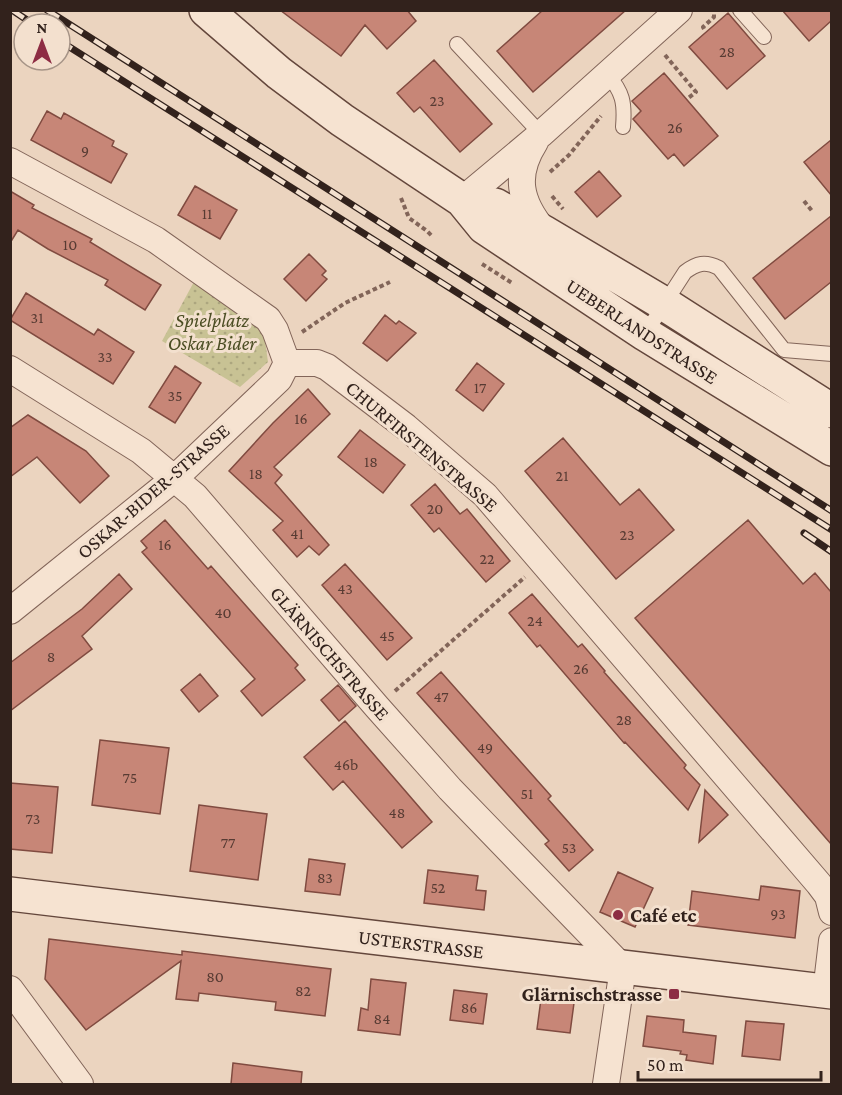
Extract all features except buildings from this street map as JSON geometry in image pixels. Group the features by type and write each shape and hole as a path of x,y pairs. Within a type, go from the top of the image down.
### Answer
{"main road":[{"name":"UEBERLANDSTRASSE","path":"206,10 279,73 342,120 462,200 484,227 645,334 831,449"},
{"name":"UEBERLANDSTRASSE","path":"462,200 495,205 558,223 663,303 831,411"},
{"name":"USTERSTRASSE","path":"10,894 829,992"}],"street":[{"path":"462,200 679,10"},
{"path":"540,134 523,166 521,188 531,214 558,223"},
{"path":"10,161 156,240 268,319 275,330 287,363"},
{"name":"OSKAR-BIDER-STRASSE","path":"10,611 175,478 279,379 287,363"},
{"name":"CHURFIRSTENSTRASSE","path":"287,363 317,363 327,367 406,427 485,495 819,884 828,896 831,912"},
{"name":"GLÄRNISCHSTRASSE","path":"10,369 141,452 195,496 377,708 450,789 623,968"},
{"path":"829,992 831,941"},
{"path":"606,1084 623,968"},
{"path":"10,989 80,1084"}],"lane":[{"path":"740,10 764,37"},
{"path":"458,44 540,134"},
{"path":"608,74 617,85 625,105 623,127"},
{"path":"645,334 685,272 701,263 711,264 719,268 784,350 831,354"}],"path":[{"path":"704,29 703,27 714,17 714,10"},
{"path":"659,48 696,92 687,99"},
{"path":"545,176 569,155 606,110"},
{"path":"550,194 558,223"},
{"path":"401,198 409,218 433,237"},
{"path":"804,201 812,210"},
{"path":"304,330 345,303 390,282"},
{"path":"377,708 544,561"}],"green space":[{"name":"Spielplatz Oskar Bider","path":"196,278 263,326 268,362 240,387 162,341"}],"railway":[{"path":"47,10 832,511"},
{"path":"72,49 832,530"},
{"path":"804,533 832,552"}],"place":[{"name":"Café etc","path":"618,915"},
{"name":"Glärnischstrasse","path":"674,994"}]}
